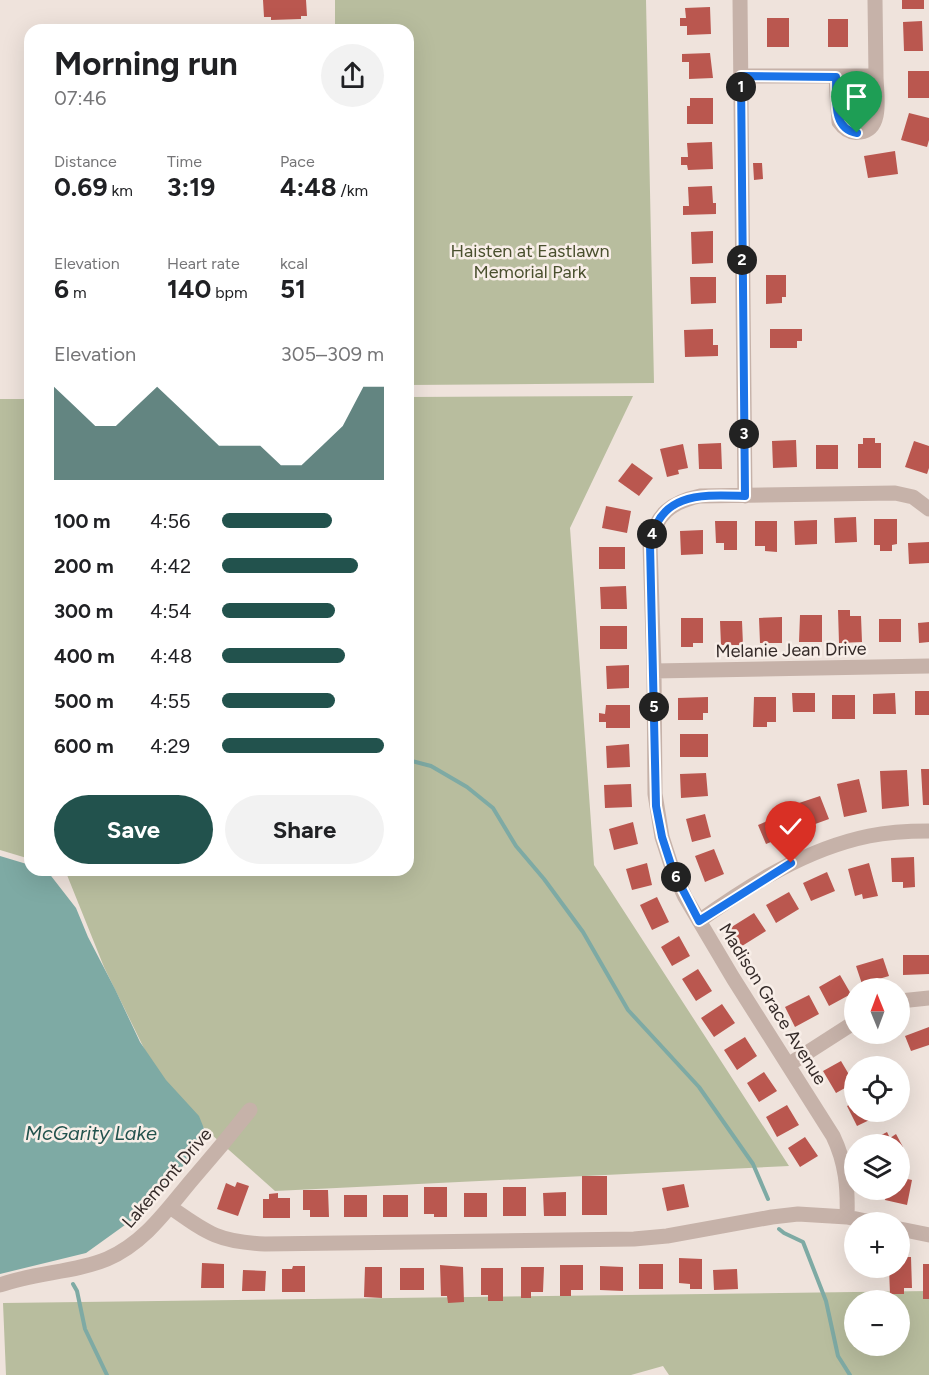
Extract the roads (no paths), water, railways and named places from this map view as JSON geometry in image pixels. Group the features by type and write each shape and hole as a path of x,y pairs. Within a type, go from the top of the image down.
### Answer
{"street":[{"path":"740,0 745,496"},
{"path":"836,77 838,120 848,130 859,133 869,128 875,121 875,0"},
{"path":"741,76 876,76"},
{"name":"Madison Grace Avenue","path":"847,1212 848,1183 840,1150 833,1136 699,921 673,871 658,820 654,779 654,671 649,556 652,535 667,509 687,498 895,493 913,497 929,509"},
{"name":"Melanie Jean Drive","path":"654,671 929,666"},
{"path":"699,921 781,869 814,853 870,835 929,831"},
{"path":"910,1000 929,998"},
{"path":"788,1065 844,1029"},
{"name":"Lakemont Drive","path":"0,1286 32,1276 79,1268 119,1254 146,1235 250,1110"},
{"path":"170,1207 219,1238 240,1243 265,1244 634,1239 667,1236 781,1216 844,1217"},
{"path":"910,1231 929,1235"}],"water":[{"name":"McGarity Lake","path":"0,856 24,863 24,876 51,876 76,908 140,1042 166,1080 199,1116 207,1136 150,1207 86,1253 0,1274"}],"waterway":[{"path":"414,762 431,766 467,787 493,808 516,846 544,879 583,932 628,1010 699,1087 753,1164 768,1199"},
{"path":"779,1229 803,1242 826,1301 838,1356 850,1375"},
{"path":"73,1284 77,1291 85,1329 107,1375"}],"park label":[{"name":"Haisten at Eastlawn Memorial Park","path":"530,261"}]}
